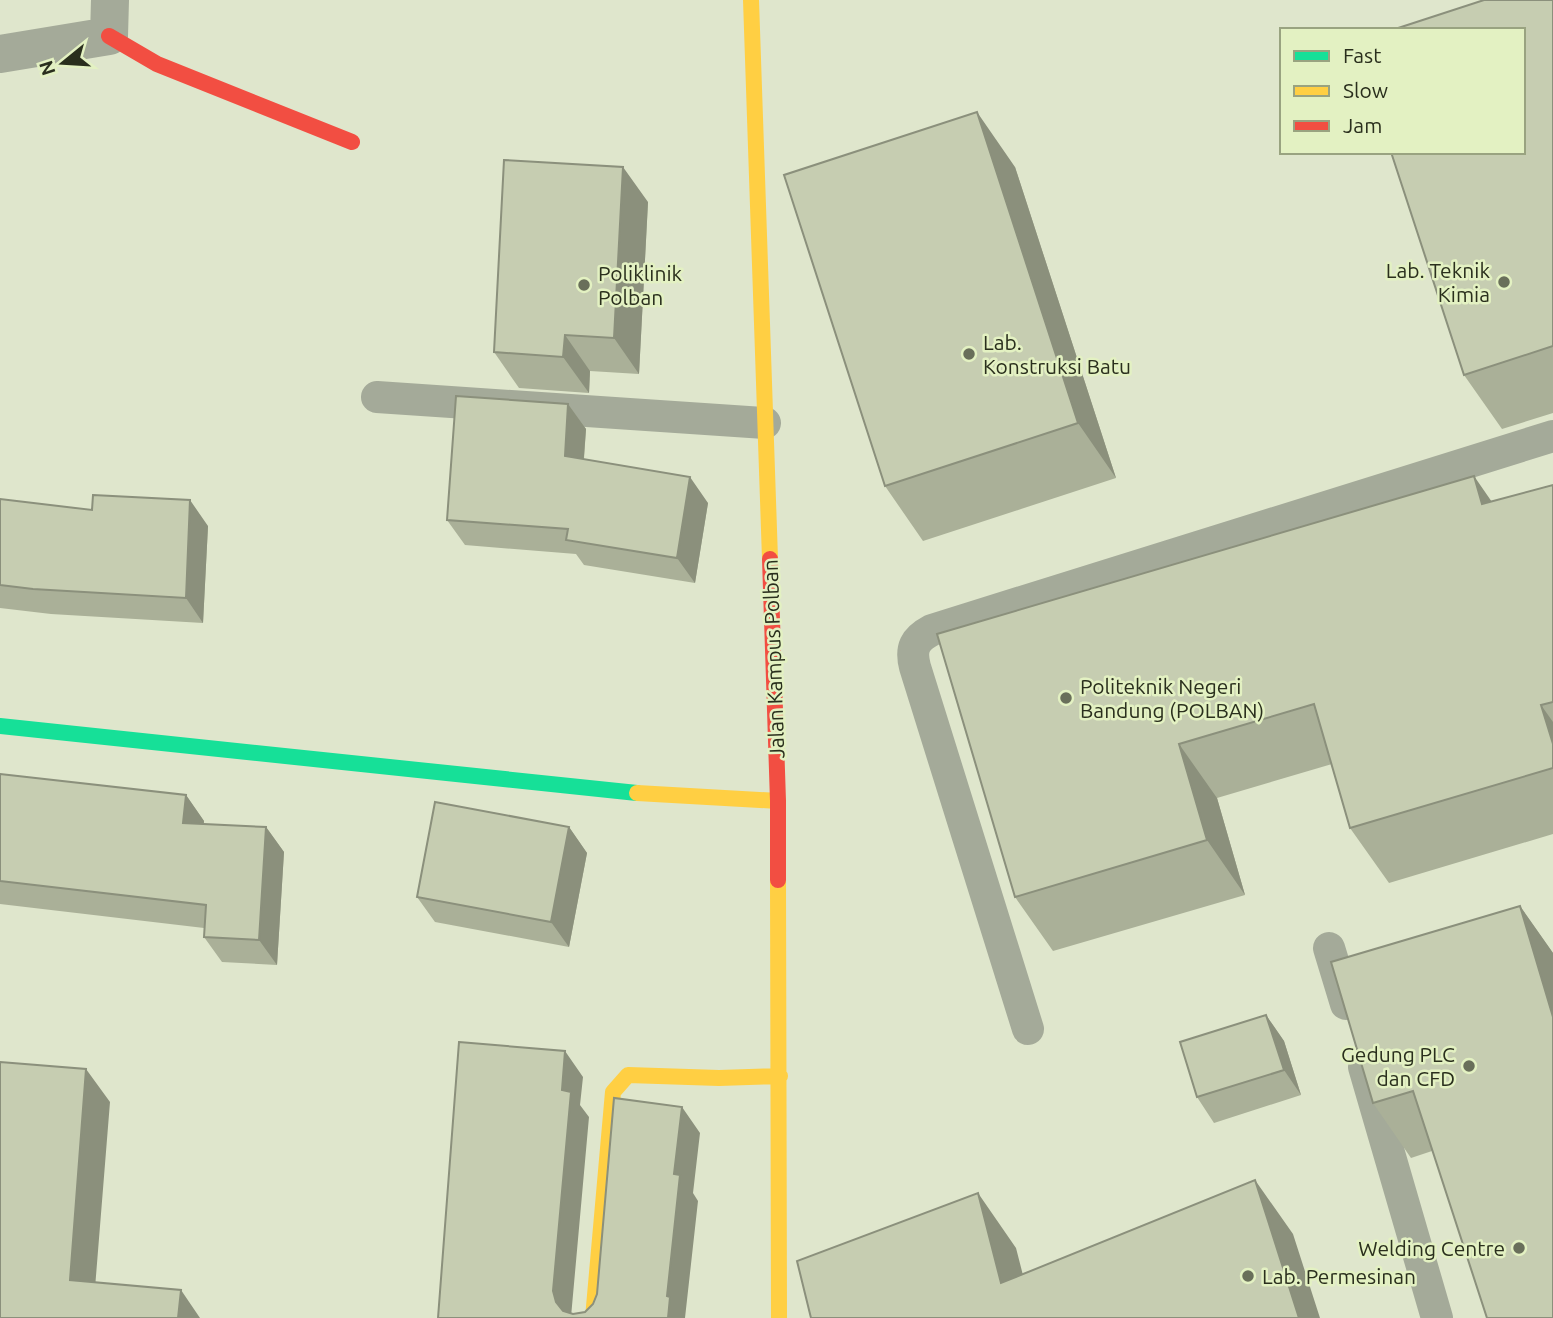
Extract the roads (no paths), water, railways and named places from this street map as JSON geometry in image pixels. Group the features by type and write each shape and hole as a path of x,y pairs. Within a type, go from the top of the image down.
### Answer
{"street":[{"name":"Jalan Kampus Polban","path":"751,0 778,801 779,1318"},
{"path":"0,54 110,18 157,64 352,142"},
{"path":"0,726 640,793 778,801"},
{"path":"593,1318 613,1092 617,1086 628,1075 719,1078 780,1076"}],"lane":[{"path":"377,397 765,423"},
{"path":"1028,1029 915,667 912,655 914,643 932,629 1553,436"},
{"path":"1329,948 1437,1318"}],"place":[{"name":"Lab. Teknik Kimia","path":"1504,282"},
{"name":"Poliklinik Polban","path":"584,285"},
{"name":"Lab. Konstruksi Batu","path":"969,354"},
{"name":"Politeknik Negeri Bandung (POLBAN)","path":"1066,698"},
{"name":"Gedung PLC dan CFD","path":"1469,1066"},
{"name":"Welding Centre","path":"1519,1248"},
{"name":"Lab. Permesinan","path":"1248,1276"}]}
